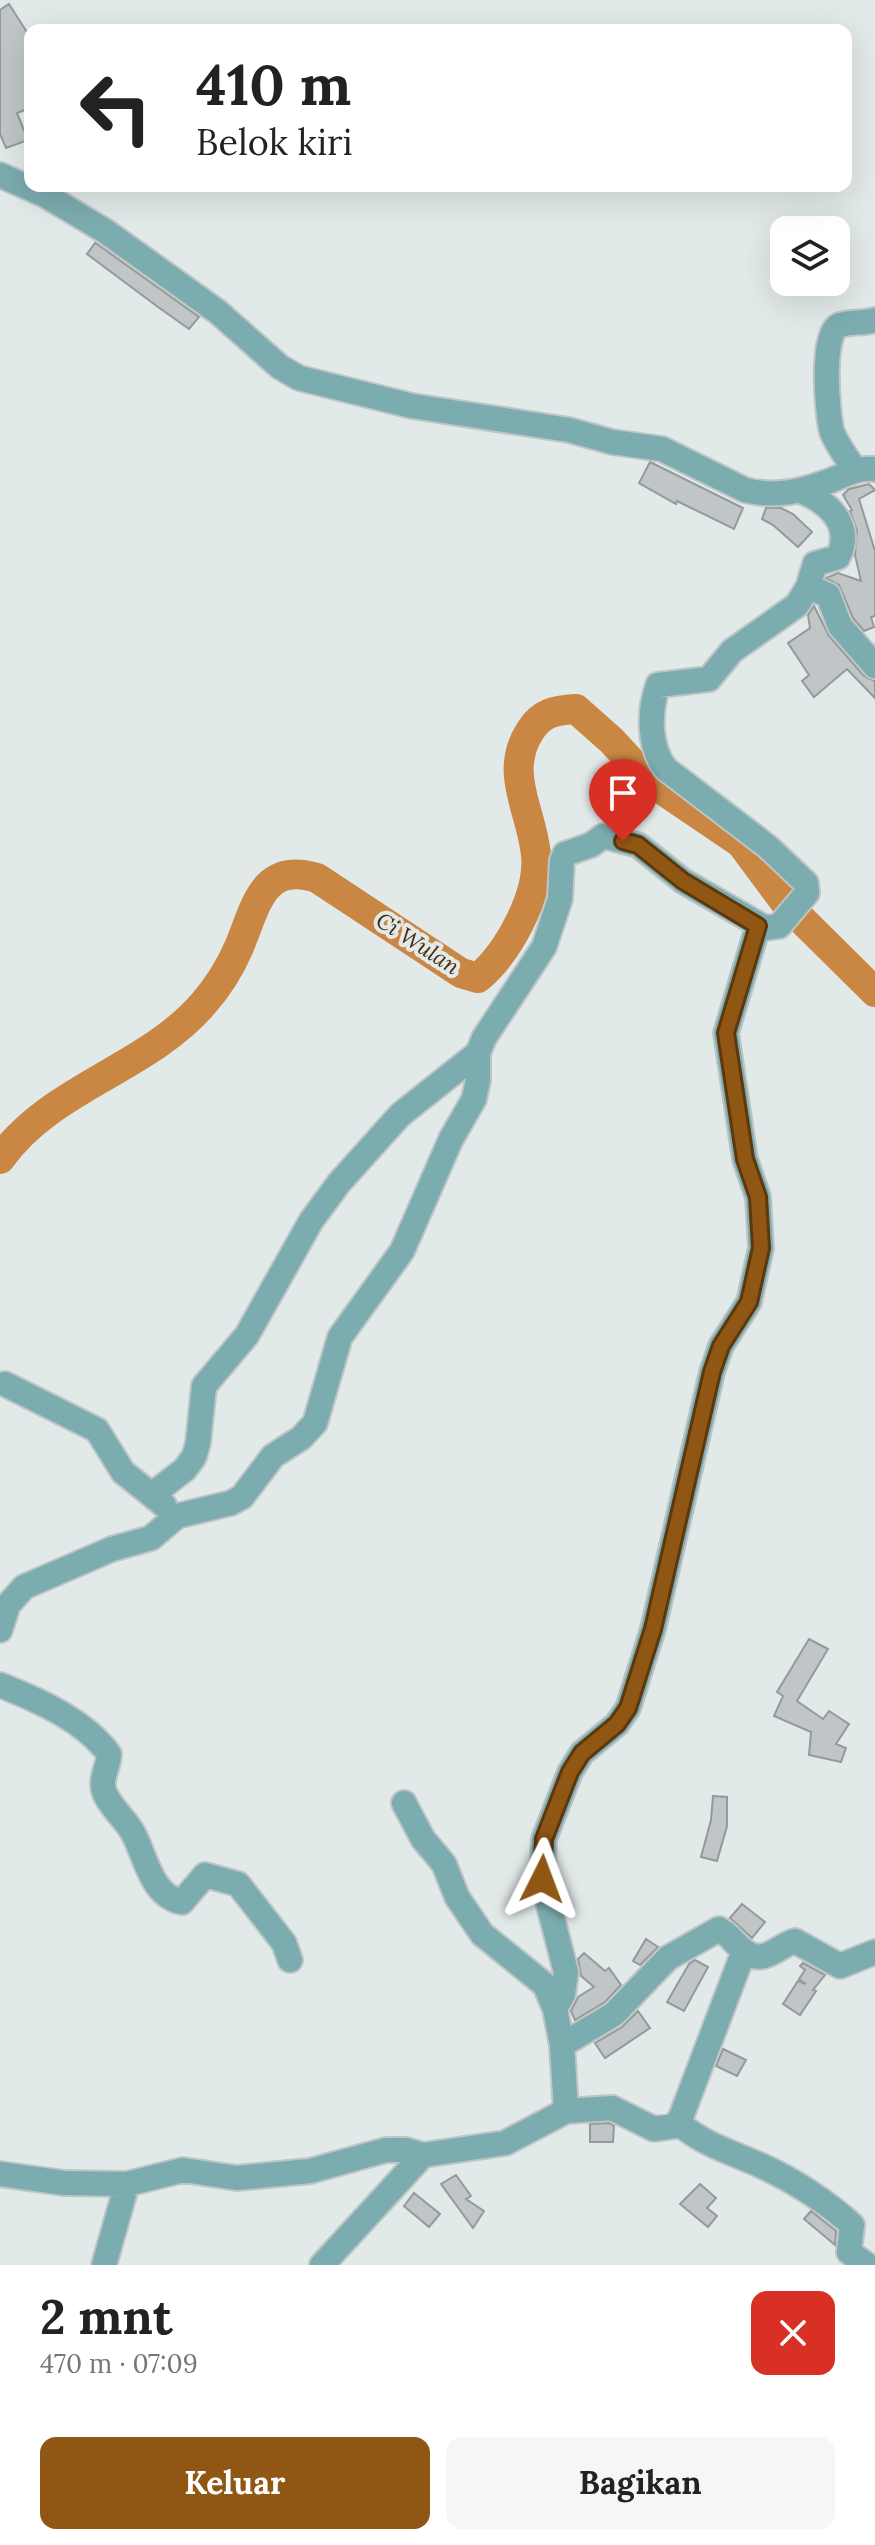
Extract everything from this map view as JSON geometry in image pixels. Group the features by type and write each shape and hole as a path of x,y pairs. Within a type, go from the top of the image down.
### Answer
{"street":[{"path":"2,174 24,186"},
{"path":"35,192 95,225 218,312 280,367 299,378 412,406 569,430 612,442 662,449 745,490 760,493 801,491 865,469 835,440 826,391 834,329 839,325 875,320"},
{"path":"555,2009 563,1994 566,1972 542,1879 544,1839 570,1772 582,1753 617,1724 628,1708 653,1629 712,1372 721,1346 749,1302 761,1248 758,1197 745,1159 726,1033 768,926 808,890 806,883 768,847 666,769 658,759 652,730 658,685 709,679 732,651 789,612 808,587 815,564 838,557 843,540 833,509 801,491"},
{"path":"808,587 828,595 840,626 875,666"},
{"path":"0,1630 8,1592 112,1549 151,1538 177,1516 231,1503 242,1497 273,1456 309,1431 315,1423 340,1337 402,1251 451,1139 474,1099 478,1053 487,1031 544,947 560,899 563,858 574,849 591,845 603,836 638,845 683,881 768,926"},
{"path":"152,1495 185,1469 194,1457 204,1386 247,1335 311,1221 339,1183 400,1115 478,1053"},
{"path":"5,1384 97,1430 123,1472 163,1502 167,1523"},
{"path":"0,1685 36,1699 102,1744 109,1754 103,1785 106,1794 134,1834 141,1855 164,1893 182,1902 205,1875 238,1884 284,1943 290,1960"},
{"path":"404,1803 419,1832 448,1871 457,1897 482,1934 545,1985 555,2009 562,2045 566,2111"},
{"path":"562,2045 614,2014 668,1958 715,1931 723,1931 744,1951 756,1957 766,1956 795,1941 840,1966 875,1952"},
{"path":"0,2174 64,2183 127,2184 183,2170 237,2178 310,2171 386,2150 406,2150 423,2155 505,2143 566,2111 618,2109 660,2131 678,2123 744,1951"},
{"path":"678,2123 708,2144 762,2166 832,2209 852,2225 849,2252 867,2265"},
{"path":"322,2265 423,2155"},
{"path":"104,2265 127,2184"}],"building":[{"path":"9,4 24,28 24,110 17,113 24,130 24,141 6,148 0,134 0,10"},
{"path":"95,243 199,317 189,329 158,307 87,254"},
{"path":"650,462 743,508 734,529 677,501 676,504 639,483"},
{"path":"869,484 875,490 859,499 875,551 875,616 871,617 874,627 864,631 853,618 839,585 826,578 838,573 861,581 855,555 857,531 852,510 843,495 849,489"},
{"path":"766,508 781,508 793,514 812,532 798,547 762,519"},
{"path":"814,606 829,636 864,676 875,681 875,698 847,669 814,697 802,681 809,675 788,643 810,628 808,615"},
{"path":"809,1639 828,1649 797,1701 823,1719 829,1711 849,1724 836,1744 846,1748 841,1762 809,1755 811,1732 774,1716 783,1696 777,1692"},
{"path":"713,1796 727,1797 727,1826 717,1861 701,1857 711,1820"},
{"path":"742,1904 765,1922 752,1938 730,1918"},
{"path":"646,1939 658,1947 640,1965 633,1961"},
{"path":"584,1953 605,1971 609,1968 621,1985 605,2002 575,2020 571,2011 578,1997 594,1987 581,1976 578,1959"},
{"path":"695,1960 708,1967 684,2011 667,2002 689,1964"},
{"path":"803,1963 825,1975 800,2015 783,2004 798,1981 806,1984 799,1979 805,1970 800,1966"},
{"path":"638,2011 650,2028 605,2058 595,2043 622,2027"},
{"path":"723,2049 746,2060 737,2076 716,2066"},
{"path":"609,2123 614,2126 613,2142 590,2142 590,2124"},
{"path":"456,2175 471,2196 466,2199 484,2211 473,2228 441,2184"},
{"path":"700,2184 716,2198 707,2208 717,2216 708,2227 680,2204"},
{"path":"414,2193 440,2214 429,2227 404,2206"},
{"path":"811,2211 836,2231 835,2245 804,2219"}],"waterway":[{"name":"Ci Wulan","path":"0,1159 21,1134 45,1114 180,1027 219,984 264,891 284,876 299,874 317,878 461,973 478,978 511,939 533,888 536,855 519,777 522,747 539,720 562,710 576,709 611,740 648,780 741,843 787,905 875,992"}],"route":[{"path":"542,1879 544,1839 570,1772 582,1753 617,1724 628,1708 653,1629 712,1372 721,1346 749,1302 761,1248 758,1197 745,1159 726,1033 729,1013 758,926 683,881 638,845 623,841"}]}
